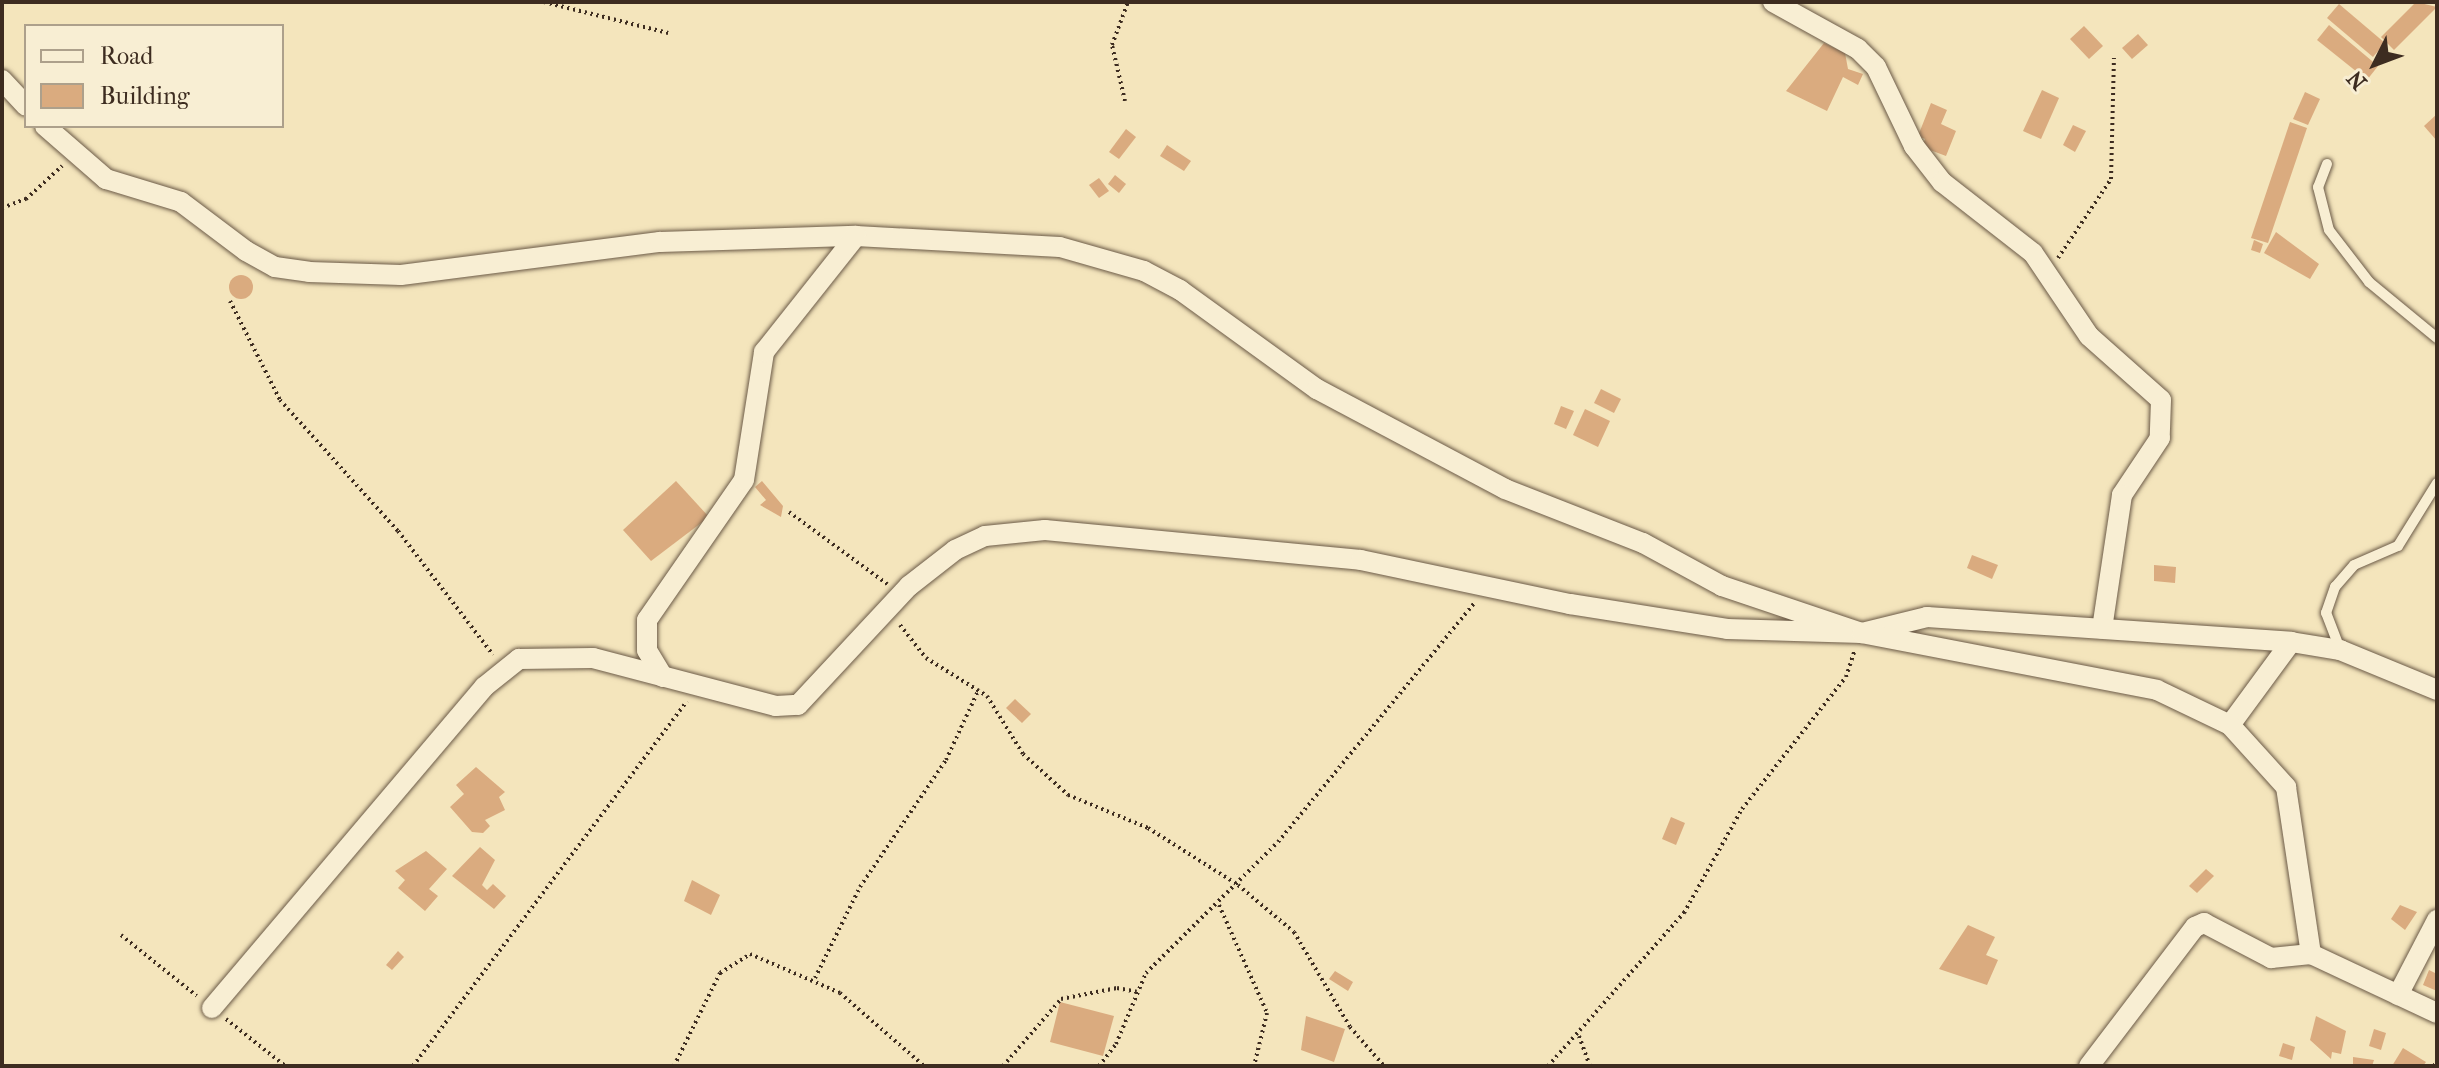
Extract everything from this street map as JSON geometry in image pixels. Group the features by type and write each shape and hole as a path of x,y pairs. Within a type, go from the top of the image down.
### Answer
{"street":[{"path":"1773,2 1858,49 1942,182 2048,273 2089,336 2161,400 2165,414 2160,438 2122,495 2102,629"},
{"path":"2,80 24,104"},
{"path":"47,128 74,157 106,179 181,202 275,267 309,272 401,275 660,242 856,236 1060,247 1144,271 1317,389 1505,489 1643,543 1722,586 1862,633 2157,690 2230,725 2286,787 2311,954"},
{"path":"663,677 647,650 647,620 744,480 764,352 856,236"},
{"path":"212,1008 504,669 535,654 593,658 698,686 798,705 909,586 985,536 1045,530 1361,560 1486,587 1727,629 1862,633 1927,617 2291,642 2340,650 2437,690"},
{"path":"2230,725 2291,642"},
{"path":"2398,995 2437,920"},
{"path":"2089,1066 2195,927 2204,923 2271,958 2311,954 2437,1013"}],"lane":[{"path":"2327,164 2318,187 2329,230 2369,282 2437,338"},
{"path":"2340,650 2326,613 2335,587 2354,565 2398,546 2437,483"}],"path":[{"path":"544,2 668,33"},
{"path":"1125,101 1112,45 1128,2"},
{"path":"2048,273 2111,179 2114,58"},
{"path":"2,208 26,199 74,157"},
{"path":"230,301 280,400 398,531 504,669"},
{"path":"789,512 872,577 909,586"},
{"path":"1099,1066 1116,1044 1146,973 1238,885 1486,587"},
{"path":"892,604 915,648 979,688 1023,754 1068,795 1148,828 1238,885 1294,932 1350,1027 1384,1066"},
{"path":"1548,1066 1579,1036 1684,913 1742,809 1846,677 1862,633"},
{"path":"413,1066 698,686"},
{"path":"815,978 860,887 946,760 979,688"},
{"path":"1219,905 1267,1013 1254,1066"},
{"path":"674,1066 735,958 750,954 815,978 886,1028 924,1066"},
{"path":"1003,1066 1061,999 1117,988 1137,992"},
{"path":"1579,1036 1590,1066"},
{"path":"2434,1066 2437,1061"}],"building":[{"path":"2416,2 2437,7 2394,50 2381,37"},
{"path":"2339,4 2385,43 2373,57 2327,18"},
{"path":"2329,25 2378,66 2367,80 2317,40"},
{"path":"2084,26 2103,46 2089,59 2070,39"},
{"path":"2138,34 2148,45 2132,59 2122,48"},
{"path":"1824,43 1845,53 1848,69 1863,74 1858,85 1843,77 1827,111 1786,91"},
{"path":"2042,90 2059,98 2041,139 2023,131"},
{"path":"2305,92 2320,99 2308,125 2293,119"},
{"path":"1931,103 1947,110 1941,124 1956,131 1946,156 1922,147 1925,139 1918,136"},
{"path":"2437,114 2437,141 2424,126"},
{"path":"2290,122 2307,128 2268,243 2251,238"},
{"path":"2073,125 2086,131 2075,152 2063,145"},
{"path":"1126,129 1136,137 1119,159 1109,152"},
{"path":"1167,145 1191,161 1184,171 1160,156"},
{"path":"1115,175 1126,184 1119,193 1108,184"},
{"path":"1099,178 1109,191 1099,198 1089,185"},
{"path":"2276,232 2319,264 2310,279 2264,253"},
{"path":"2254,240 2263,244 2260,253 2251,250"},
{"path":"241,275 252,282 253,287 246,298 241,299 230,292 229,287 236,276"},
{"path":"1601,389 1621,399 1614,413 1594,403"},
{"path":"1561,406 1574,411 1566,429 1554,424"},
{"path":"1585,409 1610,421 1598,447 1573,435"},
{"path":"676,481 709,517 651,561 623,530"},
{"path":"762,481 783,506 781,517 760,505 766,500 755,487"},
{"path":"1972,555 1998,565 1992,579 1967,568"},
{"path":"2154,565 2176,567 2175,583 2154,581"},
{"path":"1015,699 1031,714 1022,723 1006,708"},
{"path":"476,767 505,792 499,797 505,810 485,820 490,826 483,833 472,832 450,807 464,794 456,785"},
{"path":"1671,817 1685,823 1676,845 1662,839"},
{"path":"480,847 495,860 482,885 487,890 493,884 506,896 494,909 452,876"},
{"path":"426,851 447,869 429,889 438,896 425,911 398,888 405,880 395,871"},
{"path":"2206,869 2214,876 2197,893 2189,886"},
{"path":"692,880 720,895 711,915 684,901"},
{"path":"2400,905 2417,912 2405,930 2391,919"},
{"path":"1968,925 1995,937 1986,955 1998,960 1987,985 1939,969"},
{"path":"398,951 404,957 392,970 386,965"},
{"path":"2429,970 2437,974 2437,991 2423,985"},
{"path":"1335,971 1353,982 1348,991 1329,979"},
{"path":"1060,1002 1114,1016 1103,1056 1050,1042"},
{"path":"1306,1016 1345,1029 1334,1062 1301,1050"},
{"path":"2316,1016 2346,1031 2341,1054 2332,1052 2331,1059 2310,1040"},
{"path":"2374,1029 2386,1033 2381,1050 2369,1046"},
{"path":"2283,1043 2295,1047 2292,1060 2279,1056"},
{"path":"2403,1048 2426,1062 2423,1066 2392,1066"},
{"path":"2353,1057 2374,1060 2372,1066 2353,1066"}]}
